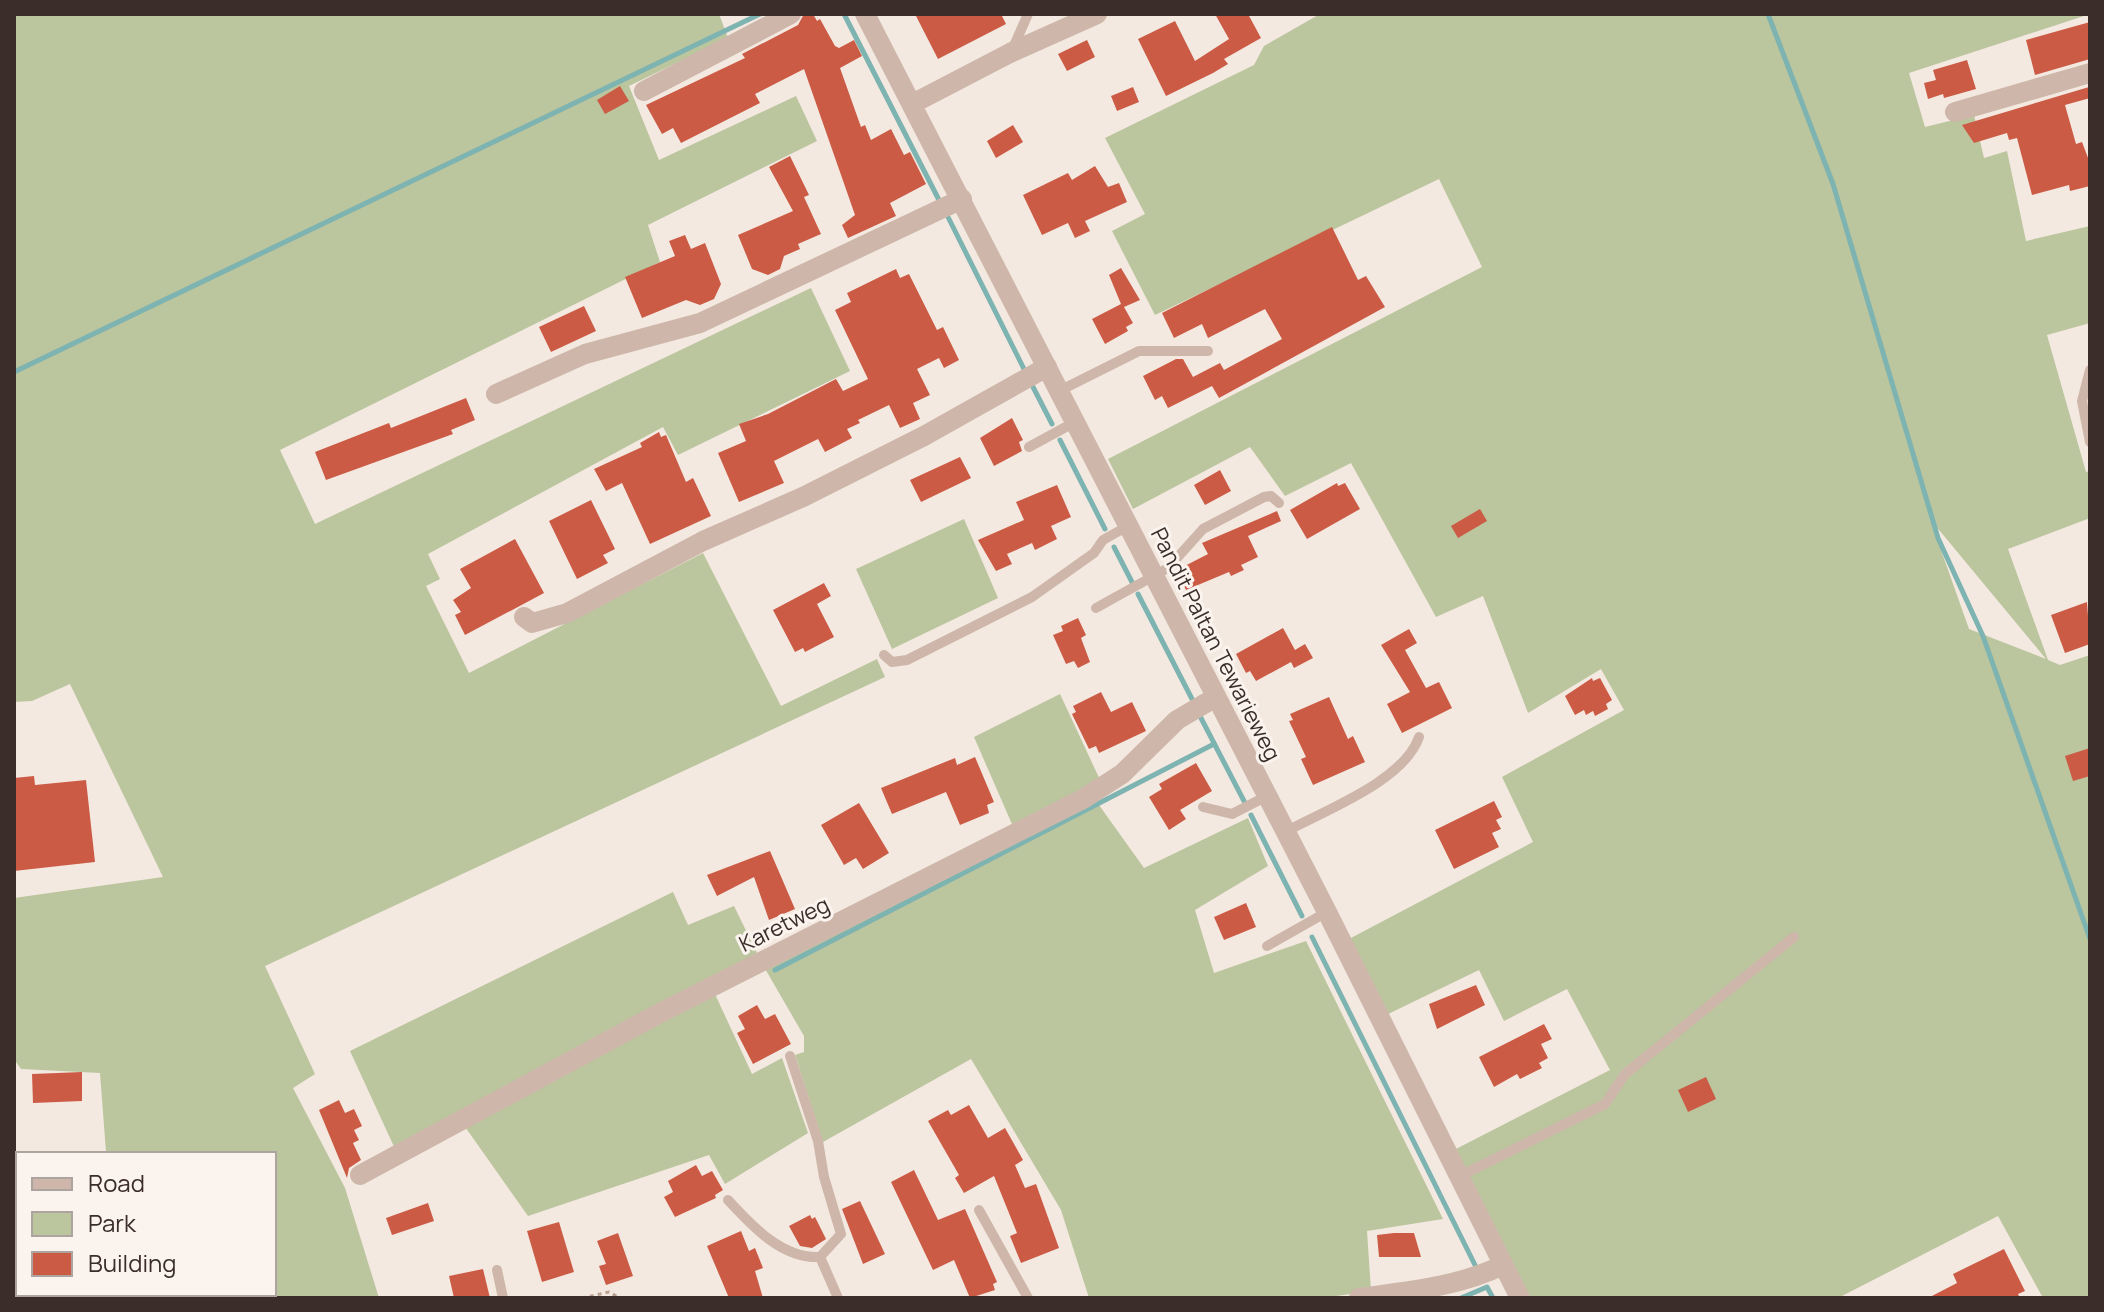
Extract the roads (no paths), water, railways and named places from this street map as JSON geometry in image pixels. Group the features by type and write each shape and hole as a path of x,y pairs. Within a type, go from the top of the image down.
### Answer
{"street":[{"path":"644,91 791,14"},
{"name":"Pandit Paltan Tewarieweg","path":"865,14 1327,912 1520,1298"},
{"path":"912,104 1010,53 1097,14"},
{"path":"1955,112 2090,73"},
{"path":"496,394 585,354 700,323 962,199"},
{"path":"524,617 532,623 567,613 703,541 803,497 924,436 1047,367"},
{"name":"Karetweg","path":"360,1175 660,1013 1083,799 1122,774 1177,720 1216,697"},
{"path":"1359,1298 1443,1285 1480,1276 1503,1265"}],"lane":[{"path":"1010,53 1028,14"},
{"path":"1059,391 1139,351 1208,351"},
{"path":"2090,370 2082,401 2090,442"},
{"path":"1029,447 1075,422"},
{"path":"1096,608 1168,568 1203,529 1264,497 1271,496 1279,503"},
{"path":"884,655 892,662 907,660 1004,611 1064,574 1094,553 1103,540 1128,526"},
{"path":"1285,832 1394,772 1414,752 1419,737"},
{"path":"1203,807 1232,814 1267,796"},
{"path":"1267,946 1327,912"},
{"path":"1458,1177 1605,1104 1625,1074 1794,937"},
{"path":"728,1200 774,1244 807,1258 820,1257 841,1234 824,1177 818,1141 790,1056"},
{"path":"979,1210 1028,1298"},
{"path":"820,1257 838,1298"},
{"path":"497,1270 503,1298"}],"waterway":[{"path":"14,372 760,14"},
{"path":"844,14 940,202"},
{"path":"1768,14 1833,184 1938,538 1983,636 2090,939"},
{"path":"948,217 1025,371"},
{"path":"1032,385 1052,424"},
{"path":"1060,440 1105,529"},
{"path":"1114,547 1133,584"},
{"path":"1138,594 1192,699"},
{"path":"1201,718 1244,801"},
{"path":"775,970 1214,744"},
{"path":"1251,815 1302,916"},
{"path":"1312,937 1475,1265"},
{"path":"1461,1298 1487,1287 1493,1298"}]}
